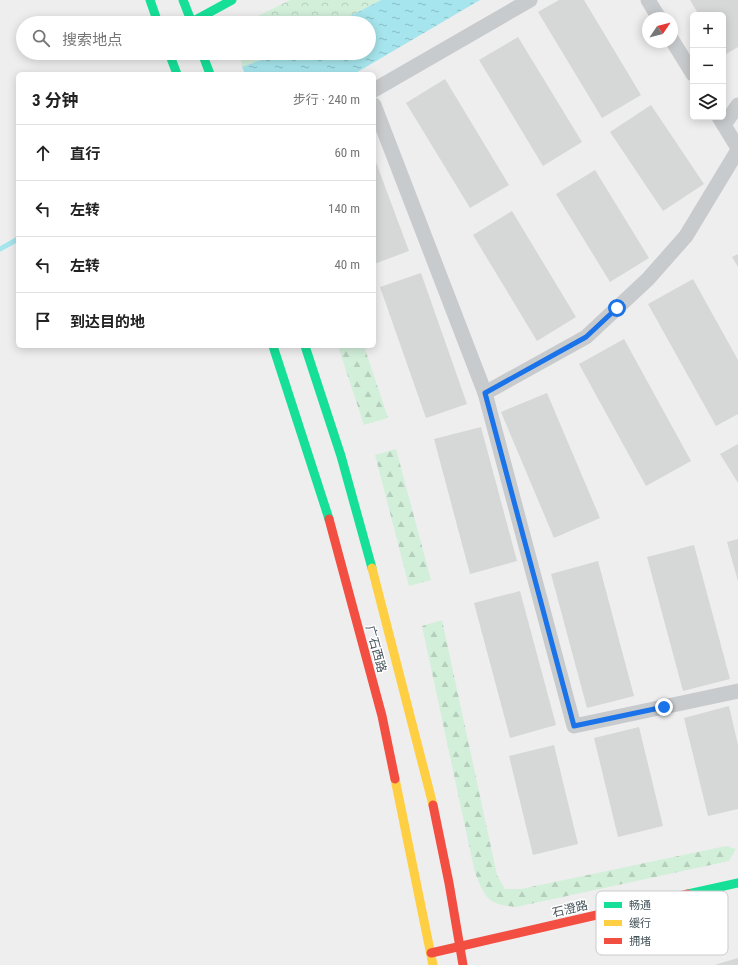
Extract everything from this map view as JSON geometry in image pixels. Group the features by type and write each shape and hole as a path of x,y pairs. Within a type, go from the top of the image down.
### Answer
{"main road":[{"path":"150,0 156,16"},
{"path":"183,0 189,16"},
{"path":"203,16 232,0"},
{"path":"172,60 176,72"},
{"path":"205,60 209,72"},
{"name":"广石西路","path":"273,348 322,493 378,701 433,965"},
{"path":"306,348 323,398 364,535 423,760 463,965"},
{"name":"石澄路","path":"703,891 738,883"},
{"name":"石澄路","path":"431,953 596,916"}],"street":[{"path":"376,89 530,0"},
{"path":"648,0 655,12"},
{"path":"677,48 690,69"},
{"path":"485,393 586,337 648,279 686,236 738,149 721,121 738,105"},
{"path":"376,110 485,393 574,726 738,691"}],"green space":[{"path":"290,0 381,0 350,16 258,16"},
{"path":"241,60 261,60 242,67"},
{"path":"339,348 365,348 388,418 364,425"},
{"path":"396,449 431,580 409,586 375,455"},
{"path":"442,620 497,875 505,889 521,889 726,846 736,849 729,861 516,907 499,904 489,899 482,889 475,873 422,626"}],"water":[{"path":"381,0 480,0 357,72 244,72 242,67 261,60 376,60 376,16 350,16"}],"building":[{"path":"559,0 584,0 641,95 602,118 538,12"},
{"path":"690,0 738,0 738,47 726,54 726,12 697,12"},
{"path":"518,37 582,142 543,166 479,60"},
{"path":"445,79 509,185 470,208 406,103"},
{"path":"651,105 704,184 663,211 610,132"},
{"path":"376,162 409,251 376,263"},
{"path":"595,170 649,258 610,282 556,194"},
{"path":"512,211 576,317 537,341 473,235"},
{"path":"738,254 738,267 732,257"},
{"path":"421,273 467,404 426,418 380,287"},
{"path":"693,279 738,360 738,414 716,426 648,304"},
{"path":"624,339 691,461 646,486 579,364"},
{"path":"547,393 600,518 554,538 501,412"},
{"path":"481,427 517,561 470,574 434,439"},
{"path":"738,444 738,483 720,454"},
{"path":"738,539 738,581 727,542"},
{"path":"694,545 730,679 683,691 647,557"},
{"path":"598,561 634,696 587,708 551,574"},
{"path":"520,591 556,725 510,738 474,603"},
{"path":"729,706 738,745 738,809 708,816 684,718"},
{"path":"639,727 663,826 618,837 594,738"},
{"path":"554,745 578,844 533,855 509,756"},
{"path":"738,958 738,965 714,965"}],"waterway":[{"path":"0,249 16,240"}],"traffic: fast":[{"path":"150,0 156,16"},
{"path":"183,0 189,16"},
{"path":"203,16 232,0"},
{"path":"172,60 176,72"},
{"path":"205,60 209,72"},
{"path":"274,348 329,519"},
{"path":"306,348 341,456 372,568"},
{"path":"702,891 738,883"}],"traffic: slow":[{"path":"372,568 433,805"},
{"path":"395,779 433,965"}],"traffic: jam":[{"path":"329,519 382,716 395,779"},
{"path":"433,805 449,883 463,965"},
{"path":"431,953 596,915"}],"route":[{"path":"617,308 586,337 485,393 574,726 664,707"}]}
